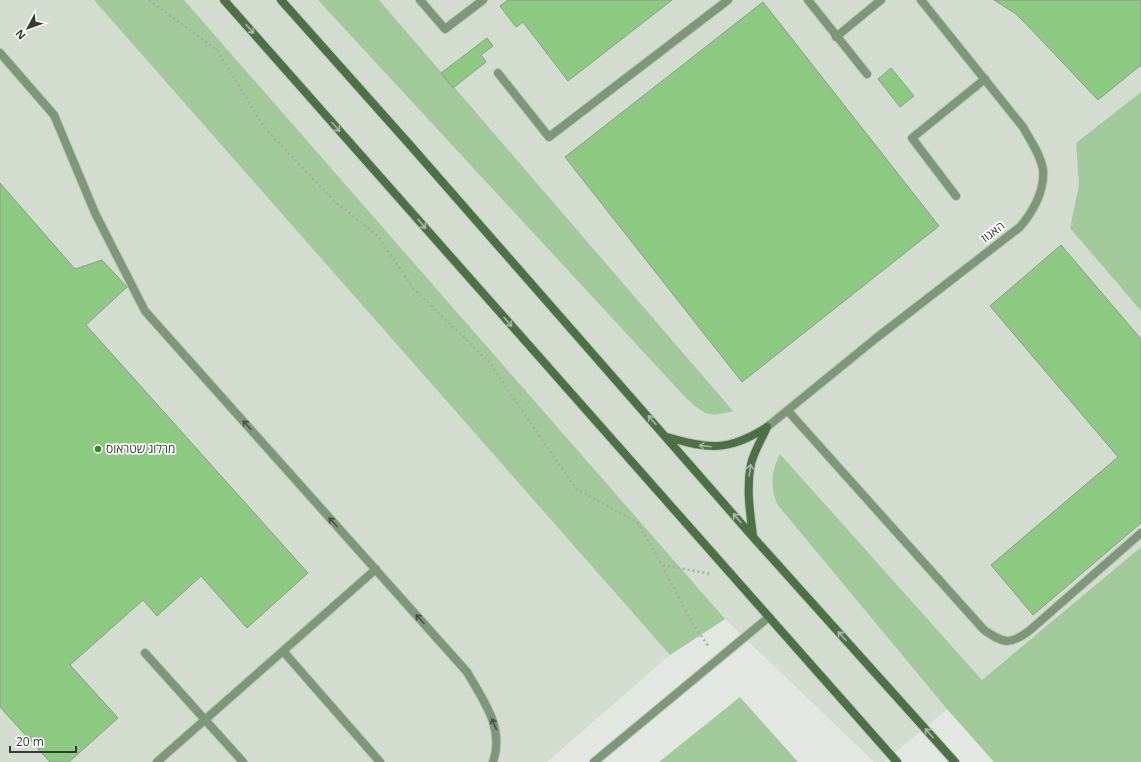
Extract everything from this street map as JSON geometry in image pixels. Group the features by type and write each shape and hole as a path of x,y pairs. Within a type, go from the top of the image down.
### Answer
{"street":[{"path":"224,0 897,762"},
{"path":"281,0 667,437 753,537 955,762"},
{"path":"420,0 445,29 483,0"},
{"path":"498,73 549,137 728,0"},
{"path":"808,0 867,74"},
{"path":"836,37 881,0"},
{"name":"האגוז","path":"767,427 875,339 1020,227 1032,214 1040,190 1043,170 1035,149 1023,127 921,0"},
{"path":"0,53 54,115 95,213 145,311 467,672 485,704 497,730 497,750 493,762"},
{"path":"956,196 912,138 985,80"},
{"path":"788,410 984,630 1000,640 1015,641 1141,532"},
{"path":"667,437 710,447 731,445 750,438 767,427"},
{"path":"753,537 748,482 751,463 767,427"},
{"path":"157,762 376,569"},
{"path":"594,762 769,617"},
{"path":"283,651 380,762"},
{"path":"145,653 243,762"}],"path":[{"path":"149,0 217,50 264,127 335,202 377,235 413,288 489,362 576,489 637,522 662,565 692,623 718,660"},
{"path":"662,565 735,578"}],"shaded area":[{"path":"0,0 1141,0 1141,92 1076,143 1079,184 1070,228 1141,311 1141,547 884,762 874,762 725,619 670,655 547,762 0,762"}],"green space":[{"path":"94,0 184,0 725,619 670,655"},
{"path":"318,0 379,0 733,411 718,414 707,414 686,398"},
{"path":"1141,92 1141,311 1070,228 1079,184 1076,143"},
{"path":"780,454 982,680 1141,547 1141,762 994,762 947,709 777,504 773,491 772,479"},
{"path":"740,697 798,762 659,762"}],"building":[{"path":"508,0 672,0 568,81 523,22 516,27 500,6"},
{"path":"994,0 1141,0 1141,65 1098,100 1016,14"},
{"path":"763,2 939,226 742,382 565,157"},
{"path":"487,38 493,46 481,55 486,62 453,88 441,73"},
{"path":"891,68 914,96 900,107 878,79"},
{"name":"מרלוג שטראוס","path":"0,183 75,269 102,260 127,287 86,325 308,573 247,628 201,576 157,616 143,600 70,665 118,718 69,762 50,762 0,707"},
{"path":"1061,245 1141,339 1141,523 1033,615 991,565 1118,457 990,306"}],"place":[{"name":"מרלוג שטראוס","path":"98,449"}]}
